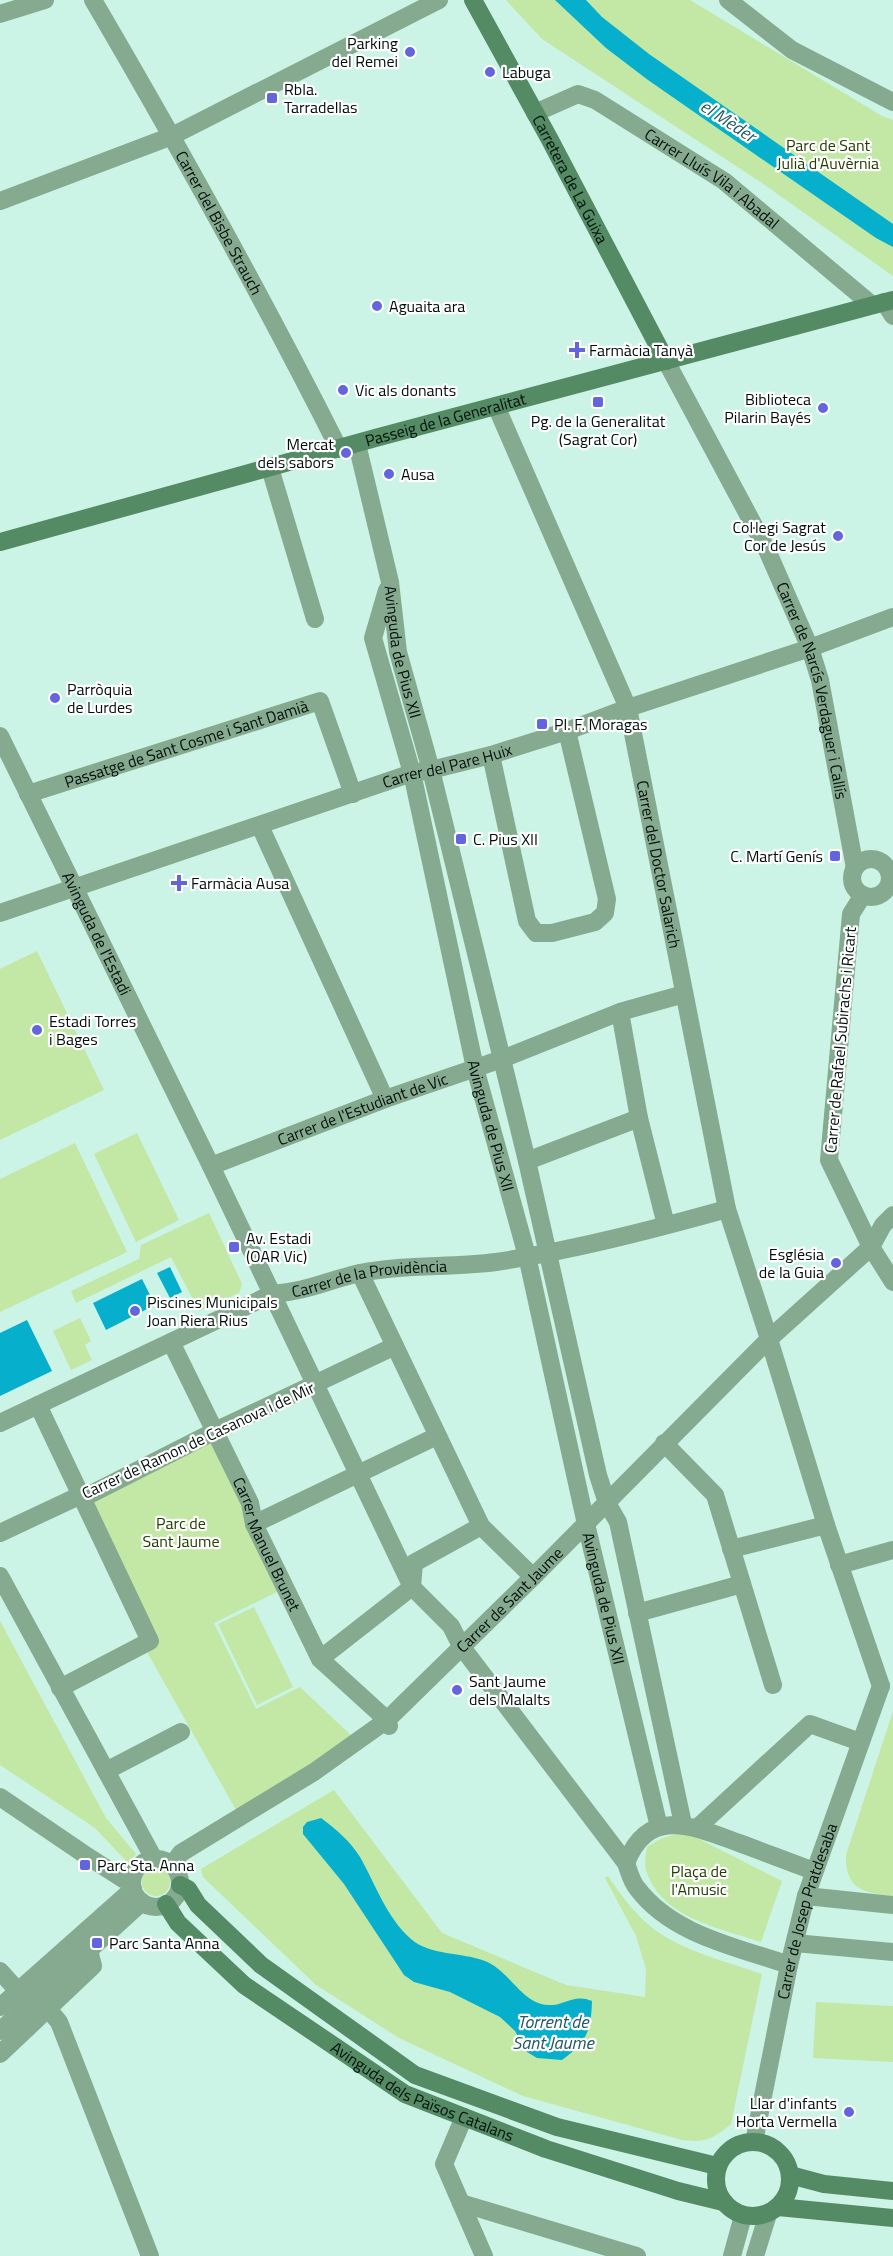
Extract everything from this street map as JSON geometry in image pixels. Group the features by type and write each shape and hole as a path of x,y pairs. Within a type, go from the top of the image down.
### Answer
{"street":[{"path":"0,14 45,0"},
{"name":"Carrer del Bisbe Strauch","path":"93,0 172,136 287,346 348,446 390,582"},
{"path":"0,201 172,136 439,0"},
{"name":"Carretera de La Guixa","path":"473,0 666,361"},
{"path":"728,0 792,50 893,102"},
{"name":"Carrer Lluís Vila i Abadal","path":"535,113 578,94 595,100 723,181 886,306"},
{"name":"Passeig de la Generalitat","path":"0,542 496,406 886,306"},
{"name":"Carrer de Narcís Verdaguer i Callís","path":"666,361 767,550 810,648 820,680 855,868"},
{"name":"Carrer del Doctor Salarich","path":"496,406 628,708 727,1209 839,1565 887,1682"},
{"path":"270,468 315,619"},
{"name":"Avinguda de Pius XII","path":"390,582 398,652 431,771 527,1161 598,1475 607,1503 618,1522 637,1613 690,1826"},
{"name":"Avinguda de Pius XII","path":"390,582 373,638 412,773 475,1068 527,1256 586,1524 659,1827"},
{"name":"Carrer del Pare Huix","path":"0,913 412,773 431,771 491,755 567,731 628,708 810,648 893,617"},
{"name":"Passatge de Sant Cosme i Sant Damià","path":"28,794 320,701 353,794"},
{"path":"491,755 527,921 536,933 552,933 595,922 605,913 607,899 567,731"},
{"name":"Avinguda de l'Estadi","path":"0,735 211,1166 412,1587 451,1626 461,1646 626,1863"},
{"path":"260,826 385,1100"},
{"path":"872,859 884,864 891,876 882,894 876,896 863,895 854,886 855,868 865,860 872,859"},
{"name":"Carrer de Rafael Subirachs i Ricart","path":"863,895 851,914 829,1160 872,1247 893,1282"},
{"name":"Carrer de l'Estudiant de Vic","path":"211,1166 385,1100 502,1059 620,1012 684,994"},
{"path":"620,1012 639,1118 666,1225"},
{"path":"527,1161 639,1118"},
{"name":"Carrer de la Providència","path":"0,1423 272,1294 294,1293 360,1274 420,1266 493,1262 547,1254 727,1209"},
{"name":"Carrer de Sant Jaume","path":"172,1865 181,1853 314,1772 388,1723 461,1646 533,1577 769,1339 872,1247 883,1225 893,1215"},
{"path":"360,1274 481,1526 533,1577"},
{"name":"Carrer Manuel Brunet","path":"171,1342 250,1503 254,1524 320,1659 388,1723"},
{"name":"Carrer de Ramon de Casanova i de Mir","path":"0,1533 81,1495 87,1496 215,1431 395,1346"},
{"path":"38,1405 150,1641 60,1688"},
{"path":"254,1524 437,1436"},
{"path":"664,1443 715,1495 773,1685"},
{"path":"731,1549 826,1525"},
{"path":"320,1659 412,1587 414,1563 481,1526"},
{"path":"839,1565 893,1550"},
{"path":"0,1576 154,1858"},
{"path":"637,1613 742,1584"},
{"name":"Carrer de Josep Pratdesaba","path":"754,2142 789,1965 806,1896 860,1742 887,1682"},
{"path":"690,1826 810,1724 860,1742"},
{"path":"106,1771 181,1732"},
{"path":"0,1797 123,1879 135,1891 156,1907 166,1904 175,1896 180,1885 178,1874 172,1865 164,1860 154,1858 138,1866 135,1891 89,1950 0,2031"},
{"path":"789,1965 712,1939 665,1917 636,1887 626,1863 632,1847 642,1835 659,1827 690,1826 814,1871"},
{"name":"Avinguda dels Països Catalans","path":"180,1885 188,1889 198,1905 261,1965 415,2075 557,2127 717,2166"},
{"path":"0,2007 135,1891"},
{"path":"806,1896 893,1905"},
{"name":"Avinguda dels Països Catalans","path":"166,1904 178,1923 244,1985 405,2094 546,2149 678,2191 723,2202"},
{"path":"795,1943 893,1952"},
{"path":"0,2054 93,1966 89,1950"},
{"path":"0,1971 18,1991"},
{"path":"49,2010 59,2022 150,2256"},
{"path":"464,2117 444,2164 484,2256"},
{"path":"754,2142 771,2146 778,2152 788,2166 790,2175 790,2187 785,2198 773,2210 756,2217 744,2216 732,2210 723,2202 716,2185 717,2166 723,2156 742,2143 754,2142"},
{"path":"790,2175 824,2184 893,2190"},
{"path":"461,2203 637,2256"},
{"path":"773,2210 893,2218"},
{"path":"755,2256 773,2210"},
{"path":"732,2256 744,2216"}],"green space":[{"name":"Parc de Sant Julià d'Auvèrnia","path":"506,0 690,0 882,116 893,120 893,276 762,183 542,39"},
{"name":"Estadi Torres i Bages","path":"37,951 104,1090 0,1140 0,969"},
{"path":"137,1133 179,1220 136,1242 94,1154"},
{"path":"75,1143 127,1252 0,1312 0,1179"},
{"path":"209,1213 242,1284 239,1293 199,1311 171,1257 76,1303 71,1291 139,1259 141,1245"},
{"path":"80,1318 91,1341 85,1345 92,1360 71,1370 53,1331"},
{"name":"Parc de Sant Jaume","path":"215,1431 285,1588 214,1623 256,1709 300,1687 357,1741 240,1817 143,1645 87,1496"},
{"path":"254,1607 293,1687 257,1705 218,1624"},
{"path":"0,1621 106,1818 136,1854 128,1863 95,1828 0,1765"},
{"path":"893,1711 893,1896 858,1888 849,1876 846,1855"},
{"path":"334,1790 442,1933 566,1985 645,1997 646,1969 636,1936 605,1878 608,1876 637,1913 650,1926 669,1939 694,1951 762,1974 731,2124 708,2139 682,2140 523,2096 399,2038 316,1985 203,1877 201,1869"},
{"name":"Plaça de l'Amusic","path":"677,1834 695,1837 782,1881 761,1942 693,1919 664,1900 645,1867 647,1847 662,1838"},
{"path":"156,1868 166,1872 170,1882 166,1892 156,1896 146,1892 142,1882 146,1872"},
{"path":"816,2002 893,2006 893,2062 813,2058"}],"water":[{"name":"el Mèder","path":"555,0 586,0 602,17 649,54 893,224 893,247 876,238 648,80 606,48"},
{"path":"170,1267 182,1292 170,1298 157,1273"},
{"path":"142,1279 155,1305 106,1330 93,1303"},
{"path":"27,1320 52,1371 0,1396 0,1333"},
{"name":"Torrent de Sant Jaume","path":"321,1818 356,1851 395,1921 411,1939 427,1948 476,1958 494,1965 523,1993 539,2003 554,2005 580,1998 592,2001 589,2028 577,2047 562,2060 537,2058 527,2052 515,2031 500,2017 450,1992 414,1982 404,1975 344,1884 303,1834 303,1827 307,1822"}],"place":[{"name":"Parking del Remei","path":"410,52"},
{"name":"Labuga","path":"490,72"},
{"name":"Rbla. Tarradellas","path":"272,98"},
{"name":"Aguaita ara","path":"377,306"},
{"name":"Farmàcia Tanyà","path":"577,350"},
{"name":"Vic als donants","path":"343,390"},
{"name":"Pg. de la Generalitat (Sagrat Cor)","path":"598,402"},
{"name":"Biblioteca Pilarin Bayés","path":"823,408"},
{"name":"Mercat dels sabors","path":"346,453"},
{"name":"Ausa","path":"389,474"},
{"name":"Col·legi Sagrat Cor de Jesús","path":"838,536"},
{"name":"Parròquia de Lurdes","path":"55,698"},
{"name":"Pl. F. Moragas","path":"542,724"},
{"name":"C. Pius XII","path":"461,839"},
{"name":"C. Martí Genís","path":"835,856"},
{"name":"Farmàcia Ausa","path":"179,883"},
{"name":"Estadi Torres i Bages","path":"37,1030"},
{"name":"Av. Estadi (OAR Vic)","path":"234,1247"},
{"name":"Església de la Guia","path":"836,1263"},
{"name":"Piscines Municipals Joan Riera Rius","path":"135,1311"},
{"name":"Sant Jaume dels Malalts","path":"457,1690"},
{"name":"Parc Sta. Anna","path":"85,1865"},
{"name":"Parc Santa Anna","path":"97,1943"},
{"name":"Llar d'infants Horta Vermella","path":"849,2112"}]}
